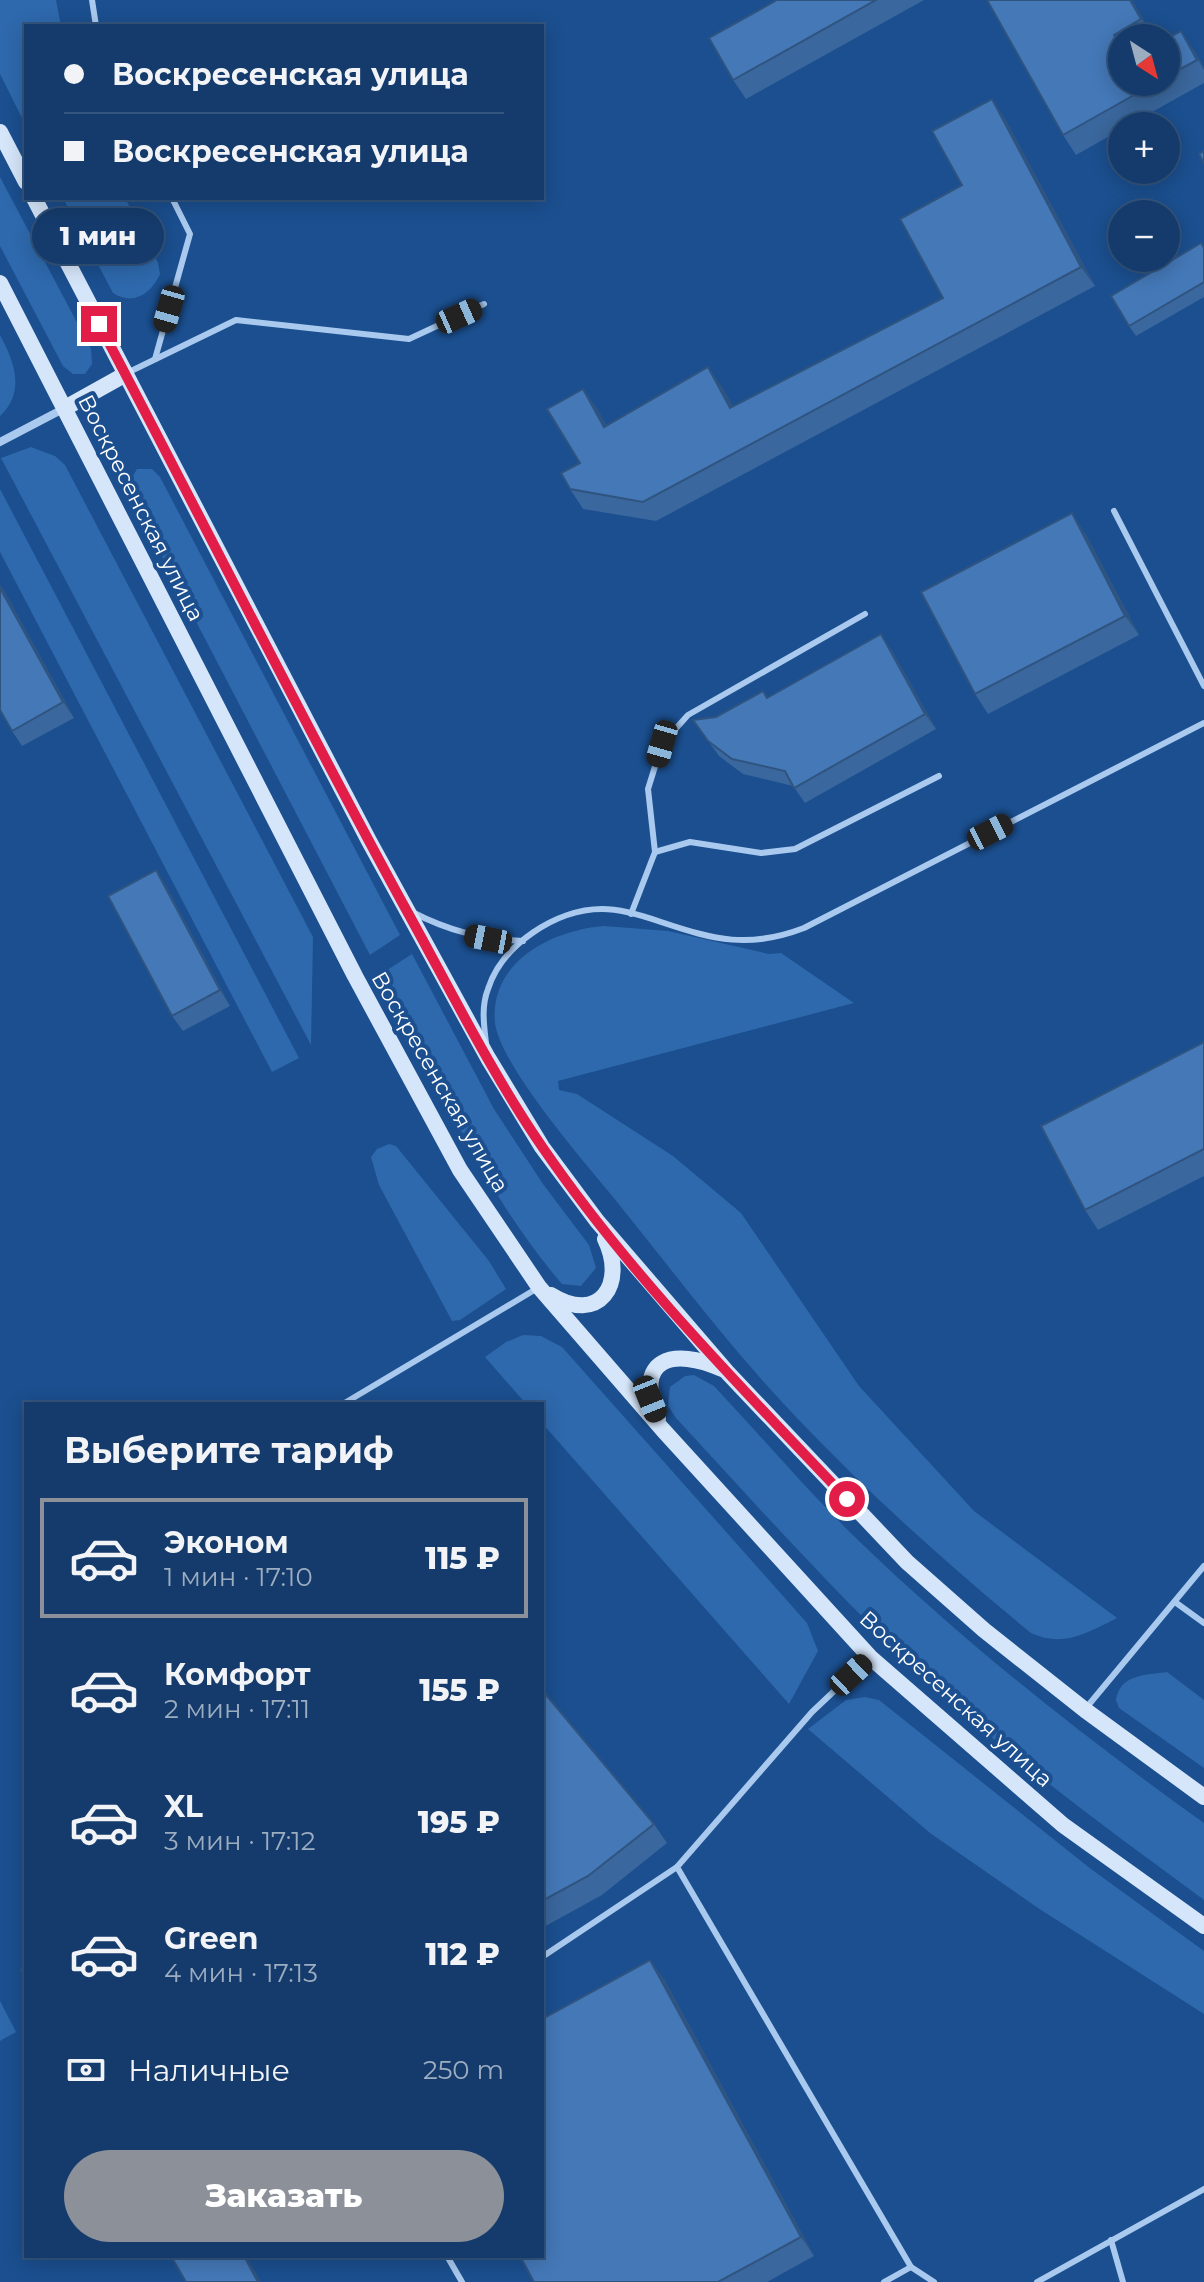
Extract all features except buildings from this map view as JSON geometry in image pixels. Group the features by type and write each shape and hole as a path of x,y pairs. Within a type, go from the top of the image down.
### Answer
{"main road":[{"path":"0,132 24,178"},
{"path":"35,200 406,908 488,1058 542,1147 597,1221 727,1372 907,1562 984,1630 1085,1710 1204,1797"},
{"name":"Воскресенская улица","path":"0,283 362,990 460,1170 539,1287 663,1430 870,1657 1063,1825 1204,1926"},
{"path":"65,408 126,374"},
{"path":"539,1287 577,1307 592,1304 606,1293 615,1279 614,1256 597,1221"},
{"path":"663,1430 650,1399 651,1379 658,1365 673,1358 695,1357 727,1372"}],"street":[{"path":"0,442 65,408"}],"lane":[{"path":"92,0 96,24"},
{"path":"155,359 190,234 173,200"},
{"path":"126,374 236,320 409,339 484,304"},
{"path":"1114,511 1204,686"},
{"path":"631,914 655,852 648,789 662,744 688,715 865,614"},
{"path":"488,1058 483,1014 487,990 496,971 523,941 555,919 602,909 631,914 724,941 773,939 804,928 1204,723"},
{"path":"655,852 690,842 761,853 795,849 939,776"},
{"path":"406,908 449,931 488,939 523,941"},
{"path":"346,1402 539,1287"},
{"path":"1085,1710 1204,1566"},
{"path":"1175,1602 1204,1623"},
{"path":"544,1956 677,1867 812,1712 870,1657"},
{"path":"677,1867 911,2267 934,2282"},
{"path":"1037,2282 1204,2189"},
{"path":"1111,2240 1123,2282"},
{"path":"448,2258 462,2282"},
{"path":"884,2282 911,2267"}],"shaded area":[{"path":"0,0 56,0 61,24 24,24 24,122 0,74"},
{"path":"0,177 91,349 92,364 85,374 73,374 63,366 0,246"},
{"path":"64,200 126,200 158,263 160,274 152,287 141,296 128,298 113,293"},
{"path":"0,335 10,355 15,387 8,407 0,416"},
{"path":"31,447 55,456 65,465 313,937 311,1045 1,458"},
{"path":"137,469 152,469 160,477 400,935 370,955 130,495 128,484"},
{"path":"0,489 299,1058 272,1072 0,552"},
{"path":"604,926 668,931 769,954 781,953 854,1003 558,1081 559,1090 577,1094 673,1156 741,1213 859,1386 974,1511 1117,1618 1075,1637 1042,1637 1031,1633 939,1555 851,1473 771,1390 545,1113 500,1041 495,1023 496,1001 502,982 513,966 528,953 565,934"},
{"path":"412,954 494,1109 543,1184 589,1245 596,1268 581,1286 562,1284 534,1249 485,1174 441,1094 381,974"},
{"path":"389,1144 396,1146 489,1261 506,1289 460,1320 452,1321 379,1185 371,1157 377,1149"},
{"path":"523,1335 541,1336 562,1347 807,1623 818,1651 789,1704 544,1425 544,1402 524,1402 485,1357 506,1342"},
{"path":"694,1375 714,1386 841,1523 942,1617 1071,1724 1204,1823 1204,1900 1060,1793 991,1736 924,1677 829,1582 668,1406 670,1387 685,1376"},
{"path":"1167,1672 1204,1700 1204,1768 1119,1708 1116,1700 1118,1691 1128,1681 1143,1675"},
{"path":"865,1697 879,1700 1091,1869 1204,1951 1204,2014 1038,1908 930,1833 808,1729 846,1700"},
{"path":"0,2001 16,2032 0,2041"}],"route":[{"path":"99,324 369,841 488,1058 542,1147 597,1221 727,1372 847,1499"}]}
